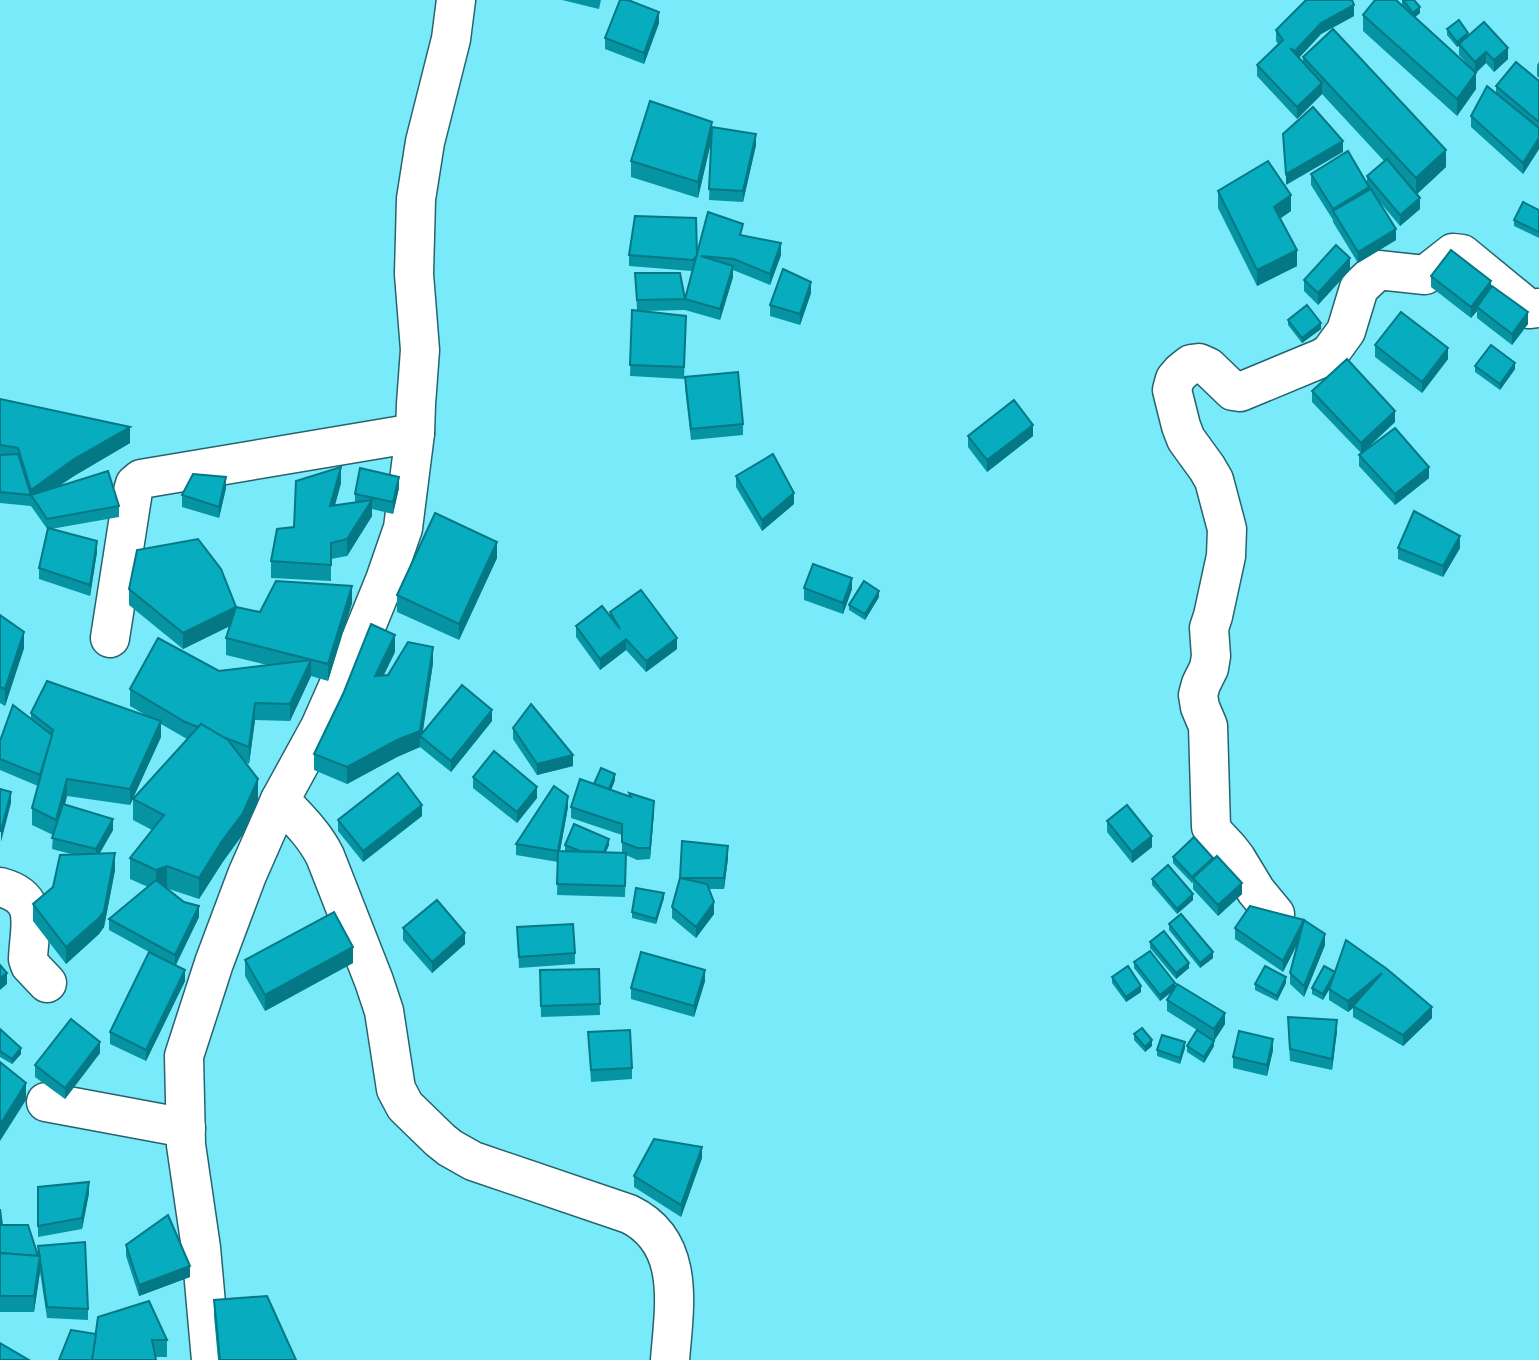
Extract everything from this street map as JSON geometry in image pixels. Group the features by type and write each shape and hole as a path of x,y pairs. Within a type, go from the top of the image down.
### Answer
{"street":[{"path":"211,1360 201,1248 190,1178 184,1056 237,900 280,800 320,727 361,639 402,528 415,433 420,350 414,274 416,200 425,142 451,39 456,0"},
{"path":"1275,914 1256,891 1236,858 1214,834 1212,827 1209,726 1200,707 1198,695 1209,668 1209,628 1226,556 1227,529 1214,480 1186,439 1181,426 1172,390 1175,379 1191,364 1199,363 1208,367 1233,391 1240,393 1322,358 1336,346 1346,331 1359,288 1378,270 1425,275 1453,253 1462,254 1529,309 1539,308"},
{"path":"110,638 135,484 141,480 415,433"},
{"path":"280,800 309,830 325,856 384,1011 396,1089 405,1106 450,1148 473,1161 629,1214 651,1228 658,1236 673,1275 675,1296 670,1360"},
{"path":"0,887 15,892 27,903 30,915 28,959 47,983"},
{"path":"47,1102 186,1128"}],"building":[{"path":"620,0 628,0 659,12 644,53 605,38"},
{"path":"1306,0 1352,0 1354,5 1321,23 1295,51 1290,48 1322,83 1297,107 1257,65 1283,40 1276,30"},
{"path":"1375,0 1396,0 1476,73 1457,99 1363,15"},
{"path":"1403,0 1414,0 1420,7 1413,13"},
{"path":"1459,20 1468,33 1457,42 1447,29"},
{"path":"1484,22 1508,48 1494,60 1486,52 1475,62 1459,44"},
{"path":"1333,29 1446,150 1416,178 1303,57"},
{"path":"1516,62 1539,81 1539,122 1496,86"},
{"path":"1487,86 1539,128 1539,138 1523,163 1471,116"},
{"path":"650,101 712,122 698,182 631,161"},
{"path":"1313,107 1343,141 1286,174 1283,134"},
{"path":"712,127 756,134 743,191 709,189"},
{"path":"1348,151 1369,187 1333,209 1311,174"},
{"path":"1387,159 1420,198 1400,215 1367,176"},
{"path":"1268,161 1291,195 1274,207 1297,250 1257,270 1218,191"},
{"path":"1371,189 1396,229 1358,252 1333,211"},
{"path":"1523,202 1539,210 1539,232 1514,220"},
{"path":"708,212 743,224 740,235 781,243 770,274 734,259 701,256 733,266 720,309 685,299"},
{"path":"635,216 696,218 697,255 693,260 629,255"},
{"path":"1336,245 1350,258 1318,293 1304,280"},
{"path":"1451,250 1491,281 1471,307 1431,276"},
{"path":"783,269 811,282 800,314 770,305"},
{"path":"635,273 680,273 685,299 637,300"},
{"path":"1492,286 1528,312 1512,334 1477,307"},
{"path":"1307,305 1321,323 1302,338 1288,320"},
{"path":"632,310 686,316 684,367 630,365"},
{"path":"1401,312 1448,348 1422,382 1375,345"},
{"path":"1491,345 1515,363 1500,384 1475,366"},
{"path":"1347,359 1395,411 1361,443 1312,391"},
{"path":"738,372 743,424 691,429 685,377"},
{"path":"0,399 130,427 74,459 31,490 18,448 0,445"},
{"path":"1014,400 1033,425 987,460 968,436"},
{"path":"1395,428 1429,467 1395,494 1359,455"},
{"path":"18,454 31,495 0,492 0,455"},
{"path":"773,454 794,493 762,520 736,476"},
{"path":"341,467 330,506 372,500 347,539 331,543 331,565 271,561 277,529 294,527 296,481"},
{"path":"360,468 399,477 393,502 355,494"},
{"path":"108,471 119,506 47,519 31,495"},
{"path":"193,474 226,477 219,507 182,495"},
{"path":"1414,511 1460,536 1443,566 1398,548"},
{"path":"435,513 497,542 459,624 397,595"},
{"path":"48,528 97,541 90,585 39,568"},
{"path":"198,539 221,569 236,607 183,633 129,589 137,550"},
{"path":"813,564 852,578 843,603 804,588"},
{"path":"276,581 352,586 328,664 226,638 236,607 260,612"},
{"path":"864,581 879,591 865,614 849,605"},
{"path":"641,590 677,638 646,661 626,639 600,659 576,626 602,606 620,629 610,612"},
{"path":"0,615 24,632 5,689 0,687"},
{"path":"371,624 395,635 375,676 388,675 408,642 433,647 420,731 397,740 347,767 314,754 343,694"},
{"path":"158,638 219,671 311,660 290,704 255,703 249,747 223,737 201,724 198,727 185,722 130,689"},
{"path":"47,681 161,721 130,789 67,779 56,820 32,808 53,730 31,713"},
{"path":"462,685 492,710 451,761 420,736"},
{"path":"531,704 573,755 537,764 513,728"},
{"path":"13,705 52,735 40,775 0,759 0,741"},
{"path":"201,724 228,740 258,779 243,813 199,878 167,866 156,870 130,858 164,815 133,799"},
{"path":"494,751 537,787 517,812 473,777"},
{"path":"601,768 615,774 609,789 594,784"},
{"path":"398,773 422,805 363,851 338,820"},
{"path":"580,779 631,797 629,793 654,801 650,848 637,848 622,842 622,824 571,807"},
{"path":"554,786 568,796 558,851 516,844"},
{"path":"0,789 11,792 1,831 0,831"},
{"path":"63,804 113,819 96,849 52,838"},
{"path":"1127,805 1152,836 1132,852 1107,821"},
{"path":"574,824 609,839 604,852 580,851 565,845"},
{"path":"1194,837 1213,858 1192,877 1173,857"},
{"path":"682,841 728,846 724,878 680,878"},
{"path":"558,851 626,853 625,886 557,884"},
{"path":"115,853 104,911 66,947 33,904 53,887 60,855"},
{"path":"1217,856 1242,883 1218,905 1193,878"},
{"path":"1168,865 1193,894 1177,909 1152,879"},
{"path":"680,878 707,884 714,902 696,927 672,907"},
{"path":"156,880 184,902 199,906 175,955 109,919"},
{"path":"636,888 664,893 656,919 632,912"},
{"path":"437,900 465,933 432,962 403,928"},
{"path":"1250,906 1304,920 1283,961 1235,928"},
{"path":"334,912 353,947 265,995 245,960"},
{"path":"1181,914 1213,952 1200,963 1169,924"},
{"path":"1304,920 1325,934 1304,986 1290,973"},
{"path":"573,924 575,953 519,957 517,927"},
{"path":"1164,931 1189,963 1176,973 1150,942"},
{"path":"1346,940 1387,969 1432,1007 1403,1035 1353,1006 1382,973 1348,1001 1329,989"},
{"path":"1150,951 1175,983 1160,995 1134,962"},
{"path":"149,952 185,970 146,1050 110,1032"},
{"path":"641,952 705,970 694,1006 631,988"},
{"path":"0,965 7,973 0,978"},
{"path":"1128,966 1141,986 1126,997 1112,977"},
{"path":"1265,966 1286,977 1277,996 1255,984"},
{"path":"1324,966 1335,972 1323,994 1312,988"},
{"path":"599,969 600,1004 541,1006 540,970"},
{"path":"1177,984 1225,1013 1214,1029 1167,1000"},
{"path":"1288,1017 1337,1020 1332,1059 1290,1049"},
{"path":"71,1019 100,1042 65,1088 35,1065"},
{"path":"1142,1028 1152,1040 1145,1047 1134,1034"},
{"path":"0,1029 21,1048 12,1059 0,1051"},
{"path":"630,1030 632,1068 591,1070 588,1032"},
{"path":"1197,1030 1214,1041 1204,1057 1187,1046"},
{"path":"1239,1031 1273,1039 1267,1065 1233,1057"},
{"path":"1162,1035 1185,1042 1180,1058 1157,1050"},
{"path":"0,1062 26,1083 0,1125"},
{"path":"654,1139 702,1147 681,1205 634,1176"},
{"path":"89,1182 82,1218 38,1226 38,1187"},
{"path":"0,1209 2,1225 28,1225 38,1256 0,1253"},
{"path":"168,1215 190,1266 139,1285 126,1245"},
{"path":"85,1242 88,1309 47,1307 38,1246"},
{"path":"0,1253 40,1256 34,1296 0,1296"},
{"path":"267,1296 296,1360 220,1360 214,1300"},
{"path":"149,1301 167,1340 152,1340 156,1360 92,1360 98,1317"},
{"path":"71,1330 96,1334 92,1360 59,1360"},
{"path":"0,1343 29,1360 0,1360"}]}
